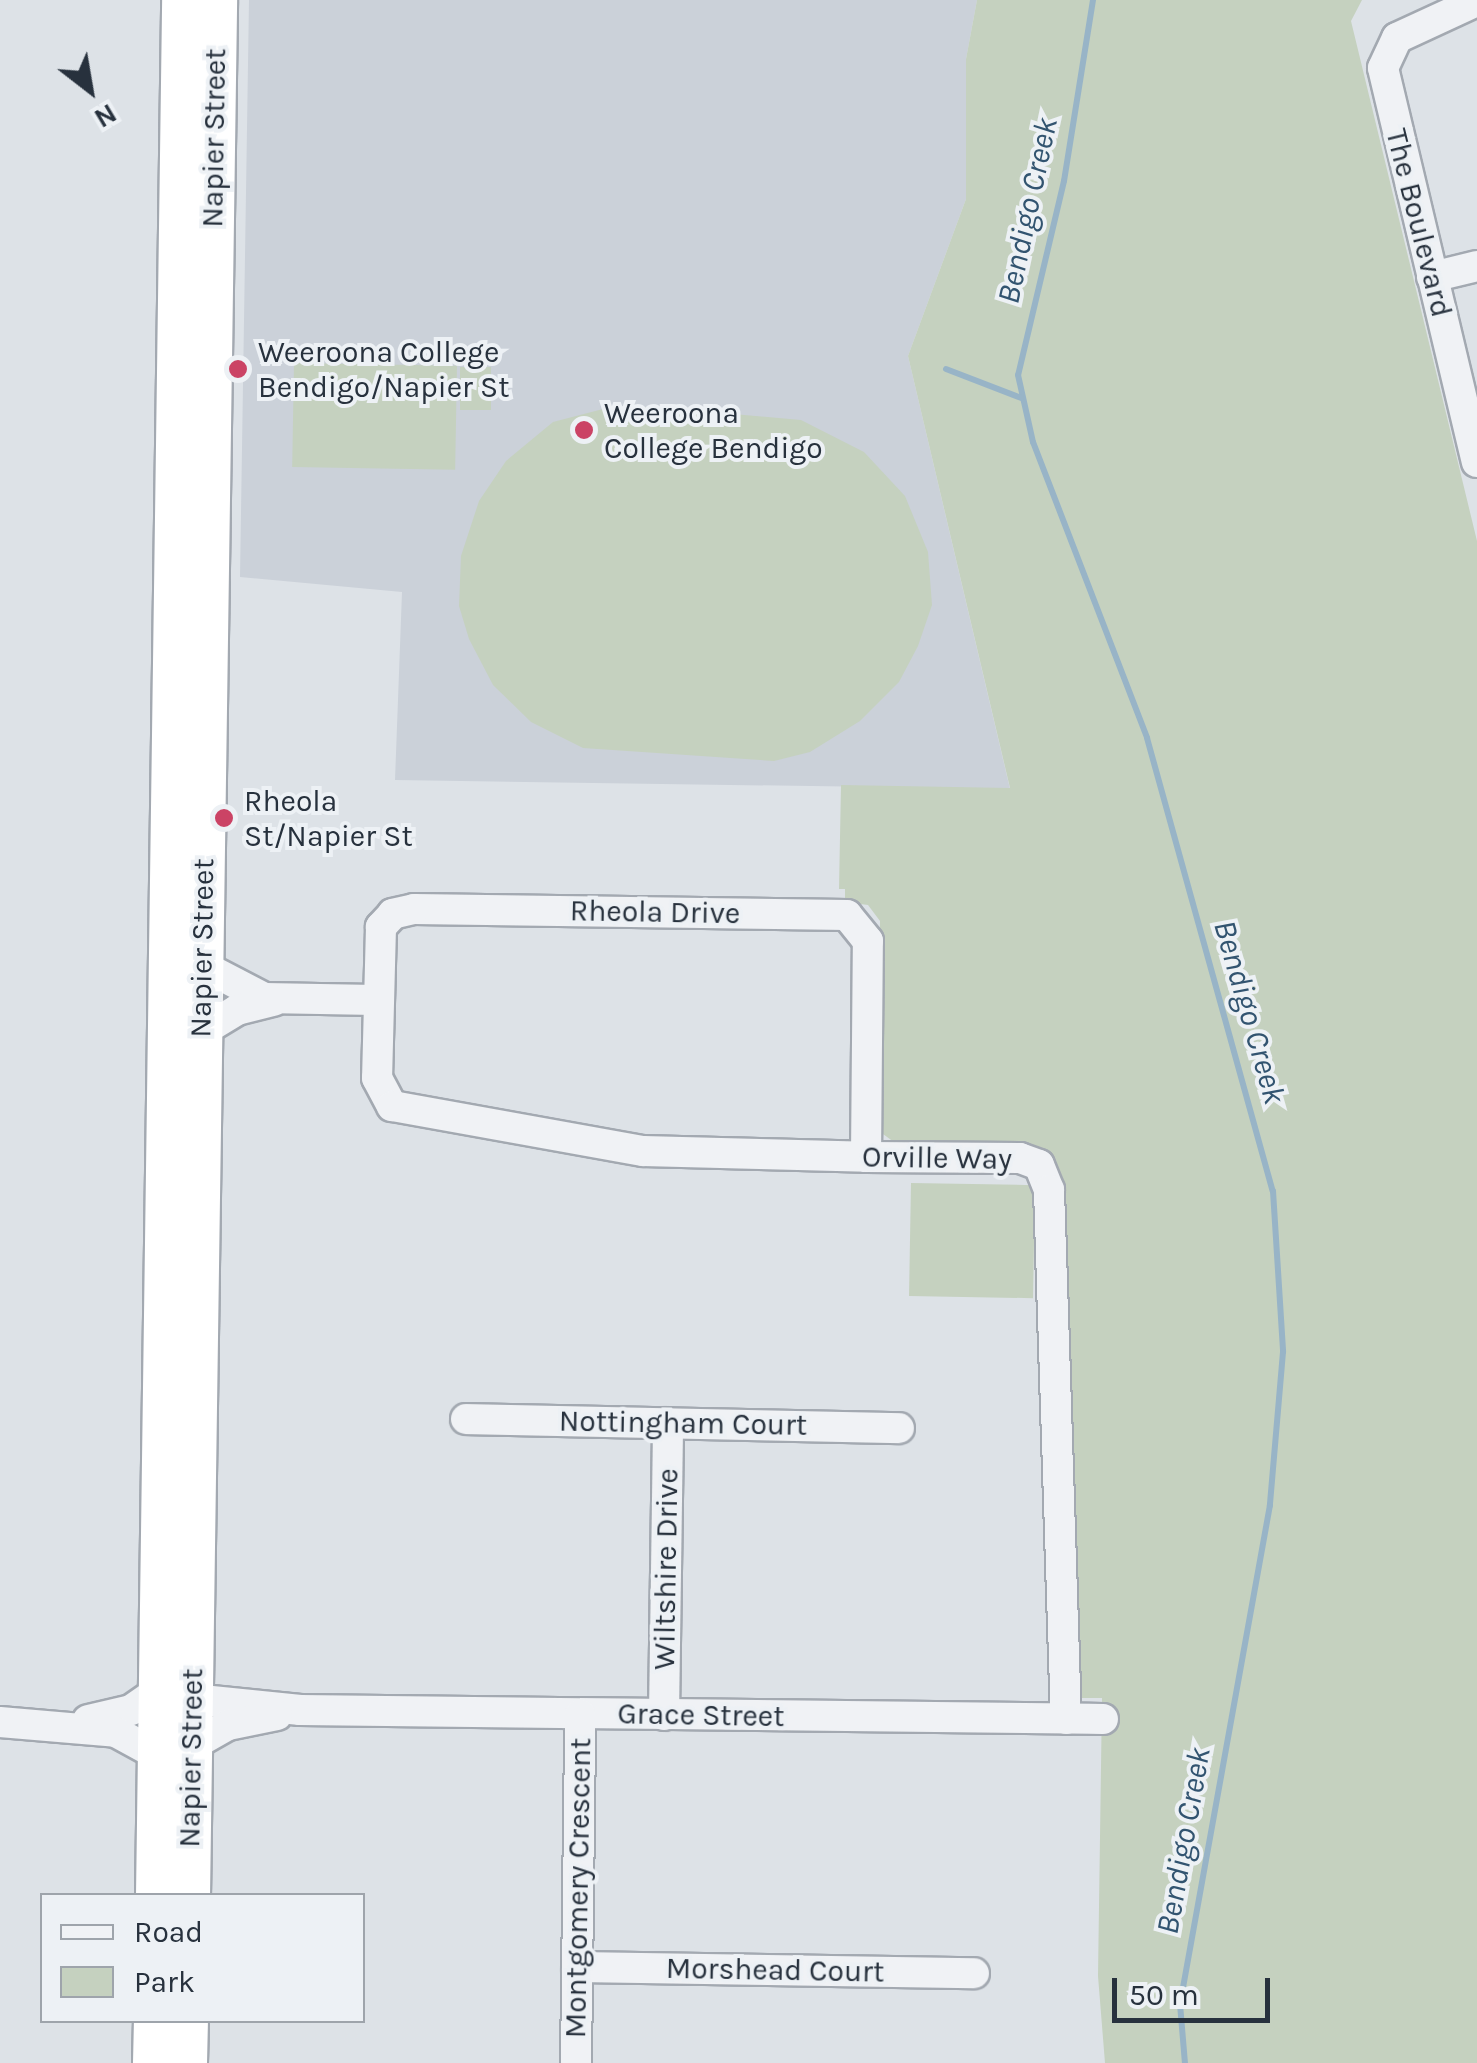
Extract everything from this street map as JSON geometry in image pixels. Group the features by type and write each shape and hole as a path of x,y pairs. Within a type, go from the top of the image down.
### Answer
{"highway":[{"name":"Napier Street","path":"157,1893 175,1750 176,1695 185,978 183,0"},
{"name":"Napier Street","path":"176,1695 201,1032 185,978 204,828 216,0"},
{"path":"157,1893 176,1695"},
{"name":"Napier Street","path":"175,1750 190,1838 186,1893"},
{"path":"164,2030 186,2063"}],"street":[{"name":"The Boulevard","path":"1477,1 1392,43 1384,82 1477,462"},
{"path":"1432,277 1477,266"},
{"name":"Rheola Drive","path":"376,1000 380,927 402,911 847,914 868,942 866,1157"},
{"path":"185,978 287,1000 376,1000"},
{"path":"201,1032 237,1010 287,1000"},
{"name":"Orville Way","path":"376,1000 377,1078 392,1106 631,1150 1020,1158 1039,1165 1047,1179 1066,1719"},
{"name":"Nottingham Court","path":"466,1419 899,1428"},
{"name":"Wiltshire Drive","path":"664,1715 668,1423"},
{"path":"65,1723 131,1710 176,1695"},
{"name":"Grace Street","path":"176,1695 300,1710 1103,1719"},
{"name":"Grace Street","path":"175,1750 228,1725 300,1710"},
{"name":"Montgomery Crescent","path":"576,2063 580,1714"},
{"path":"0,1722 65,1723 125,1734 175,1750"},
{"name":"Morshead Court","path":"577,1967 974,1973"}],"shaded area":[{"name":"Weeroona College Bendigo","path":"249,0 977,0 966,59 966,199 908,356 1010,789 395,780 402,592 240,577"}],"green space":[{"path":"977,0 1362,0 1351,21 1477,541 1477,2063 1105,2063 1098,1976 1102,1698 1081,1698 1075,1686 1057,1165 1037,1147 898,1145 883,1134 878,1118 880,921 868,905 845,902 845,889 839,889 841,785 1010,788 908,356 966,199 966,59"},
{"path":"294,363 457,366 455,470 292,467"},
{"path":"460,367 491,367 491,410 460,410"},
{"path":"654,407 801,420 864,452 905,496 928,552 932,605 918,646 899,682 860,721 810,752 774,761 583,748 531,722 493,685 469,639 459,606 461,556 479,501 506,461 553,422 603,409"},
{"path":"911,1183 1035,1185 1033,1298 909,1296"}],"waterway":[{"name":"Bendigo Creek","path":"1093,0 1064,181 1018,375 1033,442 1147,738 1273,1191 1283,1352 1270,1505 1180,2004 1185,2063"},
{"path":"946,369 1021,398"}],"place":[{"name":"Weeroona College Bendigo/Napier St","path":"238,369"},
{"name":"Weeroona College Bendigo","path":"584,430"},
{"name":"Rheola St/Napier St","path":"224,818"}]}
